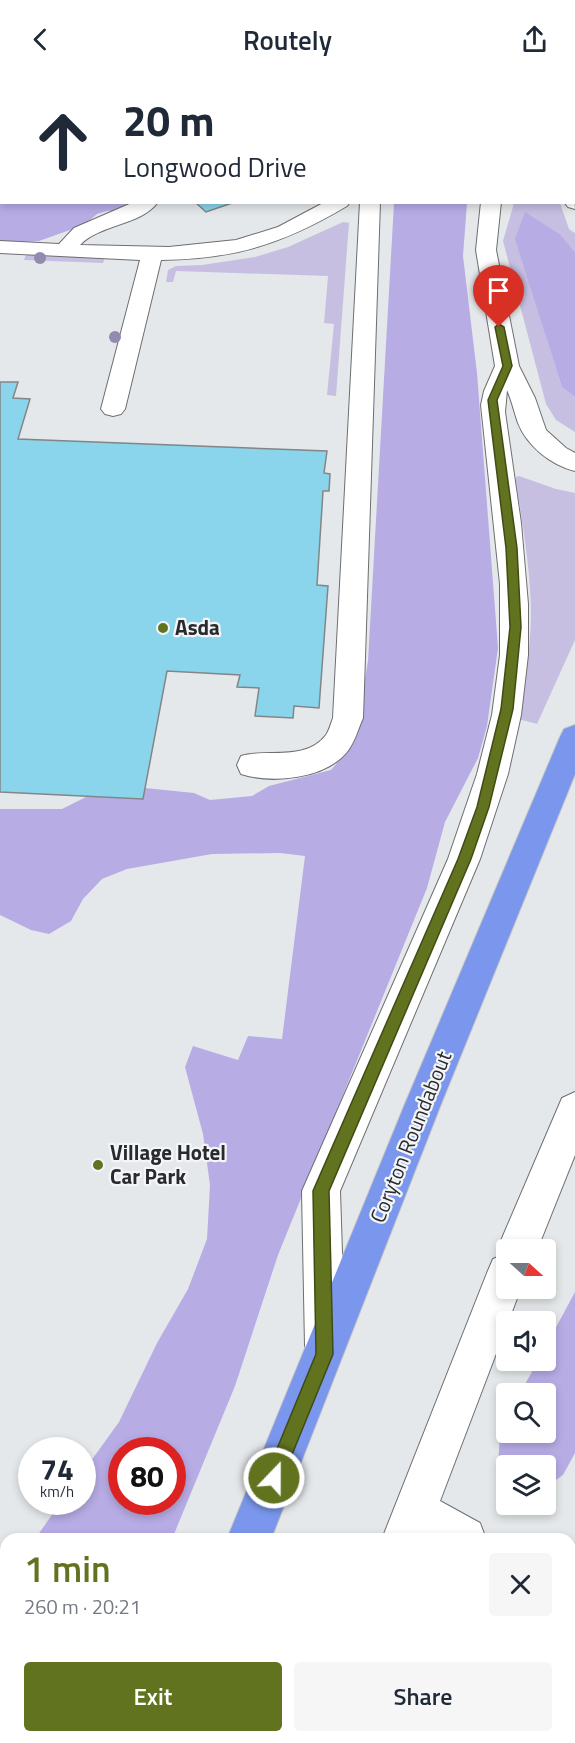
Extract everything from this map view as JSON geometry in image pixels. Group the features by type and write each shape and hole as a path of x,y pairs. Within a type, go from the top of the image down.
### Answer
{"highway":[{"name":"Coryton Roundabout","path":"251,1533 325,1354 423,1104 575,736"}],"street":[{"path":"66,250 70,242 87,229 138,210 145,204"},
{"path":"0,247 152,253 196,252 254,242 286,231 336,204"},
{"path":"252,765 290,766 315,760 337,743 348,718 370,204"},
{"path":"490,204 486,250 507,366 523,398 530,423 536,434 557,454 575,463"},
{"path":"113,409 152,253"},
{"path":"325,1354 321,1191 464,859 486,796 507,709 515,627 514,578 492,400 507,366"},
{"path":"522,1239 575,1110"},
{"path":"440,1533 409,1525 497,1299"}],"shaded area":[{"path":"0,204 142,204 127,211 107,211 97,214 84,225 39,241 0,243"},
{"path":"394,204 467,204 463,256 477,373 498,648 487,726 478,758 445,822 427,888 278,1255 235,1386 186,1505 186,1437 108,1437 119,1422 157,1343 188,1289 207,1239 210,1185 203,1134 185,1067 193,1046 238,1060 248,1036 282,1039 305,856 280,853 212,854 127,869 102,879 83,899 71,921 49,934 31,930 0,915 0,809 62,809 88,796 142,799 145,788 194,793 210,800 252,796 269,786 331,770 348,750 358,720 368,661"},
{"path":"514,204 560,204 569,229 575,233 575,252 561,235 545,333 562,387 575,397 575,432 556,420 546,404 503,241"},
{"path":"525,212 561,235 575,252 575,397 562,387 515,239"},
{"path":"343,222 349,223 336,396 327,395 334,324 324,323 328,276 176,271 173,282 166,282 168,270 176,266 202,265 255,257 288,247"},
{"path":"26,254 105,257 103,263 24,260"},
{"path":"516,477 575,493 575,640 537,724 518,719 527,668 531,617 528,566 516,482"},
{"path":"575,1292 575,1453 563,1475 556,1480 556,1455 499,1455 499,1443 556,1443 556,1383 526,1383 532,1371 556,1371 556,1327"},
{"path":"108,1437 108,1515 182,1515 174,1533 39,1533 52,1515 96,1515 96,1454"}],"building":[{"path":"197,204 229,204 206,212"},
{"name":"Asda","path":"0,382 18,382 13,398 30,399 18,439 327,451 324,473 330,474 329,491 323,491 317,585 328,586 319,708 294,706 293,718 255,716 259,688 237,687 240,675 167,671 143,799 0,792"}],"place":[{"name":"Asda","path":"163,628"},
{"name":"Village Hotel Car Park","path":"98,1165"}],"route":[{"path":"274,1478 325,1354 321,1191 464,859 483,807 498,754 507,709 515,627 512,548 492,400 507,366 499,327"}]}
